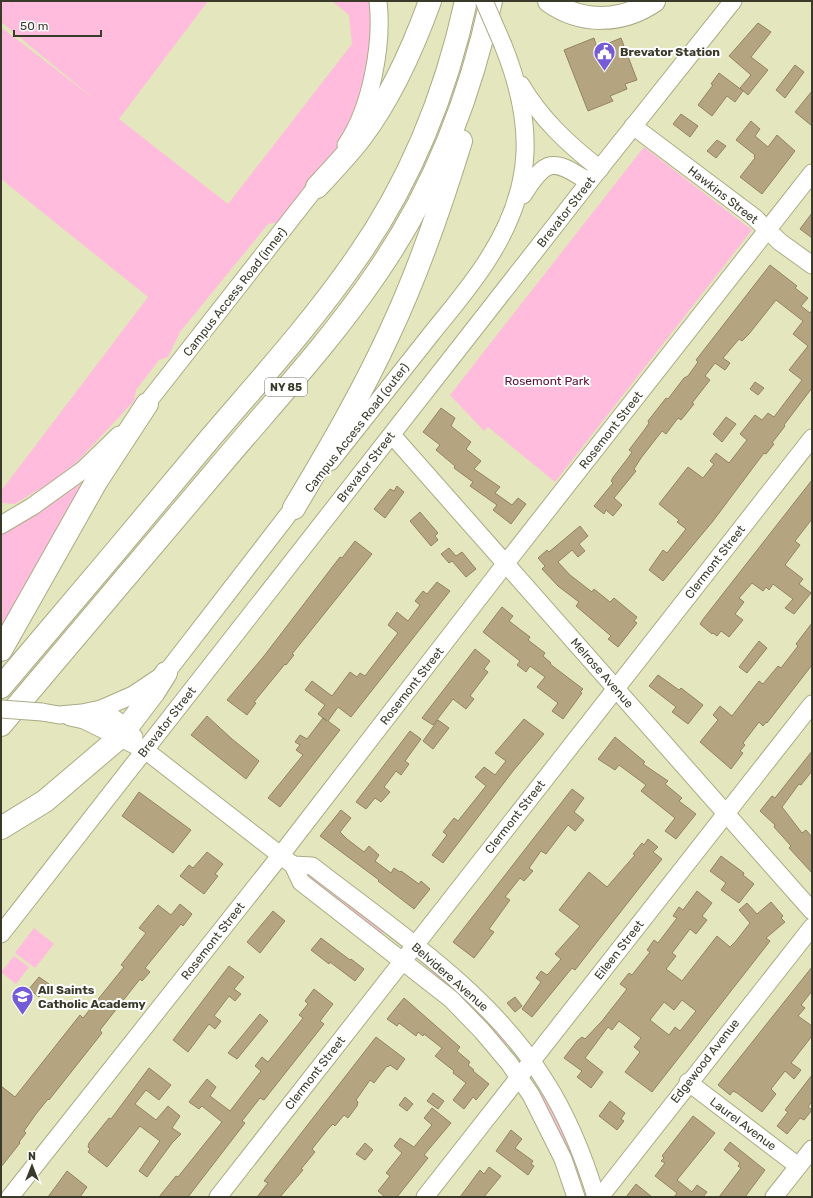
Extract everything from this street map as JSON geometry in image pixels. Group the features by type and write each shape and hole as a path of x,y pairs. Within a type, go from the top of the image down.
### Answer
{"highway":[{"path":"317,187 362,136 386,98 415,39 430,1"},
{"name":"NY 85","path":"1,687 306,326 357,258 380,222 419,146 448,69 466,1"},
{"path":"294,508 331,445 376,362 421,259 445,193 481,77 488,46 492,1"},
{"name":"NY 85","path":"1,725 324,342 377,273 422,197 441,157 473,74 492,1"},
{"path":"549,1 578,15 606,18 630,13 654,1"},
{"path":"1,650 96,482 147,404"},
{"path":"1,828 45,801 123,732 154,692 166,673"}],"street":[{"name":"Campus Access Road (inner)","path":"1,525 33,506 84,470 147,404 317,187 348,142 362,113 373,75 380,14 378,1"},
{"name":"Campus Access Road (outer)","path":"1,709 82,714 101,709 133,695 166,673 475,279 501,238 512,212 522,174 525,129 517,82 484,1"},
{"name":"Brevator Street","path":"1,934 589,182 733,1"},
{"path":"503,45 522,86 542,114 569,144 600,169"},
{"name":"Hawkins Street","path":"633,126 754,217 783,244 812,265"},
{"path":"512,212 535,175 548,166 560,165 569,168 589,182"},
{"name":"Rosemont Street","path":"10,1197 287,860 506,563 812,173"},
{"name":"Melrose Avenue","path":"392,435 812,911"},
{"name":"Clermont Street","path":"218,1197 812,438"},
{"name":"Eileen Street","path":"425,1197 812,704"},
{"name":"Belvidere Avenue","path":"101,709 123,732 145,750 287,860 301,882 451,999 482,1031 509,1063 531,1095 555,1139 576,1197"},
{"name":"Belvidere Avenue","path":"51,713 84,720 123,732"},
{"name":"Belvidere Avenue","path":"287,860 312,866 414,946 484,1004 505,1028 545,1080 573,1134 596,1197"},
{"name":"Edgewood Avenue","path":"600,1197 688,1082 812,926"},
{"name":"Laurel Avenue","path":"688,1082 798,1166"},
{"path":"774,1197 812,1149"}],"green space":[{"path":"1,1 208,1 119,119 228,204 352,44 349,15 332,1 378,1 380,14 348,142 280,222 268,224 180,332 168,357 159,360 136,390 134,401 77,462 51,482 15,504 1,503 1,491 148,297 1,179 1,27 98,102 1,22"},
{"name":"Rosemont Park","path":"644,147 752,230 555,482 488,427 484,431 450,395"},
{"path":"85,481 1,634 1,533 19,525"},
{"path":"302,869 381,928 383,932 381,936 300,871"},
{"path":"34,928 54,944 35,968 15,953"},
{"path":"14,956 29,967 16,984 1,972"},
{"path":"434,970 462,993 509,1043 505,1048 429,974 430,971"},
{"path":"540,1093 543,1093 559,1118 582,1177 580,1179 576,1179 538,1096"}],"building":[{"path":"758,23 771,32 751,57 768,70 748,95 740,88 751,75 729,56"},
{"name":"Brevator Station","path":"594,38 597,48 621,38 637,80 625,84 627,89 610,96 613,101 588,111 564,50"},
{"path":"795,65 804,72 785,98 776,90"},
{"path":"719,73 743,91 735,102 727,96 712,116 698,105 713,85 711,84"},
{"path":"812,91 812,126 795,112"},
{"path":"681,114 698,126 690,137 673,124"},
{"path":"751,121 760,129 755,136 768,147 777,135 795,151 762,194 740,177 755,158 755,155 736,140"},
{"path":"717,140 726,146 716,158 707,151"},
{"path":"812,213 812,238 800,229"},
{"path":"770,265 797,286 795,288 808,298 801,306 810,313 812,310 812,388 784,425 785,426 772,443 774,444 766,454 764,453 713,521 663,581 649,570 663,550 667,553 686,529 677,522 679,520 659,504 688,467 703,478 714,464 710,461 716,453 729,463 747,440 740,434 755,415 762,420 768,413 774,417 802,380 789,370 808,346 793,334 803,321 776,300 749,334 742,341 739,339 723,358 730,363 725,370 715,363 705,376 710,380 692,403 694,404 681,420 678,418 666,434 662,431 641,458 634,469 636,471 614,498 622,505 613,516 606,510 604,514 594,506 613,483 611,481 632,452 629,450 649,423 648,421 666,398 668,399 684,378 688,376 698,362 696,360"},
{"path":"755,382 764,388 758,395 750,389"},
{"path":"441,408 455,418 451,426 471,442 466,449 481,461 474,469 500,487 495,493 512,505 518,498 526,504 511,524 493,510 497,505 470,486 473,482 454,468 455,466 436,450 440,445 423,432"},
{"path":"726,417 736,424 722,442 713,434"},
{"path":"812,480 812,519 795,541 800,545 785,565 803,579 799,584 811,593 794,614 785,608 793,599 773,584 769,590 766,587 763,591 752,583 739,598 744,602 735,614 743,620 729,637 721,631 717,636 713,633 712,634 700,624"},
{"path":"397,486 404,492 385,518 374,509 390,489 394,491"},
{"path":"420,512 438,533 435,536 438,540 431,546 410,521"},
{"path":"580,526 588,536 579,544 585,551 578,557 572,550 558,562 570,575 592,592 594,589 610,602 614,598 637,617 634,621 637,623 618,647 608,639 611,636 576,606 579,602 558,586 542,569 545,566 538,558 547,550 549,552"},
{"path":"355,541 372,554 292,654 294,655 254,702 256,703 247,715 227,700 264,656 340,557 342,558"},
{"path":"449,548 456,556 462,552 476,569 466,577 452,561 449,563 441,554"},
{"path":"437,582 450,591 351,717 338,707 328,721 340,730 280,807 268,798 303,755 296,750 300,745 295,742 300,735 307,739 323,718 327,721 318,714 325,705 305,690 312,681 332,696 350,672 357,677 360,673 365,676 398,633 388,625 397,612 408,621 420,605 415,601 423,591 427,594"},
{"path":"502,607 513,616 509,621 530,637 528,640 545,653 543,656 551,663 550,664 583,689 580,692 582,693 563,719 552,711 558,703 537,687 545,677 530,666 526,672 517,665 520,661 483,632"},
{"path":"812,623 812,665 767,723 766,722 763,726 759,722 743,743 745,745 740,751 743,753 731,769 700,742 718,720 713,715 720,706 732,716 759,681 763,684 778,666 781,668 798,646 796,644"},
{"path":"759,641 767,648 747,673 739,667"},
{"path":"475,649 490,661 484,669 488,672 470,696 474,699 466,709 453,699 433,725 422,718"},
{"path":"658,675 679,690 681,688 703,705 688,724 672,712 676,707 649,686"},
{"path":"207,716 259,761 246,779 191,735"},
{"path":"524,719 544,734 513,771 443,863 432,855 447,835 443,832 454,818 458,821 486,786 475,777 484,767 495,775 506,761 495,753"},
{"path":"438,720 449,728 433,749 423,741"},
{"path":"410,731 421,739 405,761 409,764 401,775 396,771 384,787 390,792 381,802 375,798 366,809 356,802"},
{"path":"615,737 645,762 643,764 668,781 665,784 682,798 679,801 696,814 676,839 665,831 675,818 641,791 646,785 619,765 615,770 598,759"},
{"path":"812,751 812,771 801,785 799,784 782,807 802,833 806,830 812,837 812,873 789,848 791,846 774,827 775,825 760,811 772,796 775,798"},
{"path":"572,789 584,798 574,812 584,820 575,831 568,825 546,854 541,851 529,868 533,871 524,881 520,878 505,897 510,900 489,929 494,932 474,958 453,942"},
{"path":"139,792 191,830 173,853 122,816"},
{"path":"341,810 351,818 340,832 347,839 364,852 369,846 379,855 375,861 391,873 394,868 400,872 401,871 419,884 421,881 430,889 414,909 378,881 379,880 320,836"},
{"path":"648,839 658,847 653,852 662,859 575,970 572,968 532,1017 522,1009 541,982 536,978 541,971 547,975 561,959 555,954 580,926 559,910 589,872 607,887 635,855 633,854 642,843 644,845"},
{"path":"207,852 223,864 215,874 218,876 204,894 180,876 189,865 193,868"},
{"path":"721,856 744,873 743,875 754,884 739,903 721,890 726,883 710,871"},
{"path":"697,891 712,903 702,916 707,920 696,934 690,929 672,953 676,956 666,969 682,981 717,936 730,947 736,941 750,923 739,910 747,903 757,914 771,902 783,916 781,918 785,922 766,938 770,941 652,1092 625,1072 640,1052 634,1047 641,1038 619,1021 612,1030 608,1027 585,1058 603,1072 591,1088 577,1077 582,1071 564,1058 577,1041 582,1037 585,1039 602,1021 627,989 620,984 629,973 632,975 650,952 647,950 654,940 658,943 677,918 673,916 679,907 683,910","holes":["682,1000 696,1011 680,1031 675,1027 669,1035 650,1020 664,1002 674,1010"]},
{"path":"180,904 192,914 183,926 181,924 145,968 150,972 142,981 140,979 100,1030 102,1033 49,1100 48,1099 36,1114 24,1131 26,1133 19,1142 20,1143 1,1167 1,1086 15,1097 80,1015 83,1018 124,967 121,965 146,933 139,928 158,905 171,915"},
{"path":"273,911 285,921 260,953 247,942"},
{"path":"321,938 364,969 355,981 311,950"},
{"path":"229,966 244,977 234,989 241,994 235,1001 229,996 214,1016 221,1021 215,1029 209,1024 188,1052 173,1040"},
{"path":"812,967 812,991 801,1005 805,1008 798,1016 812,1026 812,1036 791,1063 801,1070 794,1079 785,1071 771,1089 776,1094 762,1112 737,1093 733,1091 730,1095 718,1085"},
{"path":"39,977 49,984 39,997 29,989"},
{"path":"314,989 333,1004 320,1021 324,1024 264,1100 260,1098 242,1121 245,1123 188,1197 159,1197 176,1176 178,1177 222,1122 202,1106 199,1109 189,1102 207,1079 216,1087 210,1096 230,1111 261,1071 255,1066 262,1057 268,1062 303,1018 299,1015 308,1004 305,1001"},
{"path":"515,997 522,1006 515,1012 507,1003"},
{"path":"404,998 460,1047 457,1051 470,1062 468,1065 474,1070 473,1071 489,1084 476,1100 473,1097 464,1109 453,1100 466,1083 435,1056 442,1048 424,1034 423,1036 418,1032 416,1036 399,1023 397,1026 387,1019"},
{"path":"260,1014 268,1021 237,1059 228,1053"},
{"path":"376,1037 405,1059 397,1070 390,1065 388,1067 387,1066 374,1083 370,1080 356,1100 358,1102 357,1106 348,1118 344,1115 335,1126 333,1124 328,1129 312,1149 315,1152 301,1169 303,1170 280,1197 257,1197 268,1183 264,1181"},
{"path":"149,1068 171,1085 159,1100 146,1090 135,1104 156,1120 168,1106 180,1116 172,1128 181,1134 172,1143 147,1177 139,1171 160,1141 140,1126 107,1167 88,1152 90,1149 88,1147 89,1143 109,1118 111,1119"},
{"path":"812,1075 812,1101 808,1107 812,1110 804,1120 800,1118 787,1134 777,1126 788,1112 785,1110"},
{"path":"433,1093 444,1101 438,1109 427,1101"},
{"path":"405,1097 413,1104 407,1111 399,1105"},
{"path":"610,1101 625,1113 621,1119 624,1121 617,1130 599,1116"},
{"path":"432,1108 451,1123 424,1155 428,1158 397,1197 385,1197 378,1191 390,1176 386,1173 402,1153 394,1146 400,1138 414,1147 432,1125 424,1118"},
{"path":"693,1116 715,1133 677,1180 692,1192 697,1185 707,1192 703,1197 674,1197 677,1193 655,1176 665,1163 661,1161 664,1158 662,1156"},
{"path":"511,1130 522,1139 515,1148 533,1161 531,1164 534,1166 528,1175 496,1151"},
{"path":"730,1142 765,1170 745,1197 719,1197 741,1168 738,1166 740,1163 724,1150"},
{"path":"365,1143 373,1150 365,1160 356,1154"},
{"path":"489,1167 501,1176 484,1197 460,1197 480,1170 484,1174"},
{"path":"67,1171 87,1187 80,1197 48,1197"},
{"path":"636,1184 652,1197 626,1197"}],"place":[{"name":"Brevator Station","path":"604,72"},
{"name":"All Saints Catholic Academy","path":"22,1016"}]}
